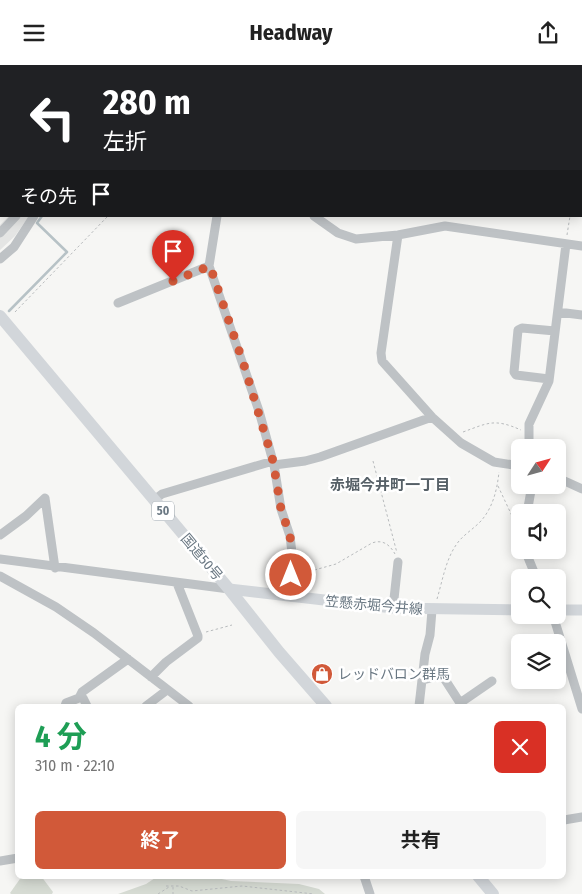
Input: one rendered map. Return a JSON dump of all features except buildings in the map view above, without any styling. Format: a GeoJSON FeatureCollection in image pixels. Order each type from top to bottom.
{"type":"FeatureCollection","features":[{"type":"Feature","properties":{"kind":"highway","name":"国道50号"},"geometry":{"type":"LineString","coordinates":[[0,316],[324,704]]}},
{"type":"Feature","properties":{"kind":"highway"},"geometry":{"type":"LineString","coordinates":[[480,879],[493,894]]}},
{"type":"Feature","properties":{"kind":"main road","name":"笠懸赤堀今井線"},"geometry":{"type":"LineString","coordinates":[[229,589],[394,608],[511,610]]}},
{"type":"Feature","properties":{"kind":"main road"},"geometry":{"type":"LineString","coordinates":[[566,610],[582,610]]}},
{"type":"Feature","properties":{"kind":"street"},"geometry":{"type":"LineString","coordinates":[[0,233],[15,217]]}},
{"type":"Feature","properties":{"kind":"street"},"geometry":{"type":"LineString","coordinates":[[1,255],[14,247],[33,217]]}},
{"type":"Feature","properties":{"kind":"street"},"geometry":{"type":"LineString","coordinates":[[217,217],[210,266],[244,365],[274,463],[281,509],[290,536],[292,553],[291,597]]}},
{"type":"Feature","properties":{"kind":"street"},"geometry":{"type":"LineString","coordinates":[[315,217],[328,227],[348,237],[365,239],[445,226],[582,246]]}},
{"type":"Feature","properties":{"kind":"street"},"geometry":{"type":"LineString","coordinates":[[398,235],[381,353],[382,361],[432,417],[453,436],[486,458],[511,465]]}},
{"type":"Feature","properties":{"kind":"street"},"geometry":{"type":"LineString","coordinates":[[528,439],[529,424],[549,380],[566,244]]}},
{"type":"Feature","properties":{"kind":"street"},"geometry":{"type":"LineString","coordinates":[[118,303],[210,266]]}},
{"type":"Feature","properties":{"kind":"street"},"geometry":{"type":"LineString","coordinates":[[558,311],[582,315]]}},
{"type":"Feature","properties":{"kind":"street"},"geometry":{"type":"LineString","coordinates":[[549,380],[516,375],[514,372],[518,330],[522,328],[555,331]]}},
{"type":"Feature","properties":{"kind":"street"},"geometry":{"type":"LineString","coordinates":[[154,500],[162,494],[274,463],[312,459],[432,417]]}},
{"type":"Feature","properties":{"kind":"street"},"geometry":{"type":"LineString","coordinates":[[566,482],[582,489]]}},
{"type":"Feature","properties":{"kind":"street"},"geometry":{"type":"LineString","coordinates":[[0,535],[26,516],[45,498],[55,568]]}},
{"type":"Feature","properties":{"kind":"street"},"geometry":{"type":"LineString","coordinates":[[0,559],[55,568],[229,589]]}},
{"type":"Feature","properties":{"kind":"street"},"geometry":{"type":"LineString","coordinates":[[394,608],[398,562]]}},
{"type":"Feature","properties":{"kind":"street"},"geometry":{"type":"LineString","coordinates":[[0,576],[56,607],[94,633],[186,704]]}},
{"type":"Feature","properties":{"kind":"street"},"geometry":{"type":"LineString","coordinates":[[151,677],[166,662],[198,639],[177,583]]}},
{"type":"Feature","properties":{"kind":"street"},"geometry":{"type":"LineString","coordinates":[[419,704],[424,654],[430,635],[434,610]]}},
{"type":"Feature","properties":{"kind":"street"},"geometry":{"type":"LineString","coordinates":[[556,624],[582,709]]}},
{"type":"Feature","properties":{"kind":"street"},"geometry":{"type":"LineString","coordinates":[[80,698],[82,692],[128,659]]}},
{"type":"Feature","properties":{"kind":"street"},"geometry":{"type":"LineString","coordinates":[[423,679],[442,675],[460,704]]}},
{"type":"Feature","properties":{"kind":"street"},"geometry":{"type":"LineString","coordinates":[[462,704],[492,681]]}},
{"type":"Feature","properties":{"kind":"street"},"geometry":{"type":"LineString","coordinates":[[149,704],[167,690]]}},
{"type":"Feature","properties":{"kind":"street"},"geometry":{"type":"LineString","coordinates":[[65,704],[80,698]]}},
{"type":"Feature","properties":{"kind":"street"},"geometry":{"type":"LineString","coordinates":[[80,698],[83,698],[86,704]]}},
{"type":"Feature","properties":{"kind":"street"},"geometry":{"type":"LineString","coordinates":[[566,820],[582,817]]}},
{"type":"Feature","properties":{"kind":"street"},"geometry":{"type":"LineString","coordinates":[[0,861],[15,858]]}},
{"type":"Feature","properties":{"kind":"street"},"geometry":{"type":"LineString","coordinates":[[365,879],[370,894]]}},
{"type":"Feature","properties":{"kind":"path"},"geometry":{"type":"LineString","coordinates":[[15,312],[107,217]]}},
{"type":"Feature","properties":{"kind":"path"},"geometry":{"type":"LineString","coordinates":[[566,244],[570,217]]}},
{"type":"Feature","properties":{"kind":"path"},"geometry":{"type":"LineString","coordinates":[[453,436],[492,422],[501,422],[528,433]]}},
{"type":"Feature","properties":{"kind":"path"},"geometry":{"type":"LineString","coordinates":[[373,461],[398,562]]}},
{"type":"Feature","properties":{"kind":"path"},"geometry":{"type":"LineString","coordinates":[[434,610],[450,557],[459,541],[486,514],[491,505],[497,485],[499,463]]}},
{"type":"Feature","properties":{"kind":"path"},"geometry":{"type":"LineString","coordinates":[[497,485],[511,514]]}},
{"type":"Feature","properties":{"kind":"path"},"geometry":{"type":"LineString","coordinates":[[291,575],[336,564],[378,541],[388,545],[395,553],[398,562]]}},
{"type":"Feature","properties":{"kind":"path"},"geometry":{"type":"LineString","coordinates":[[198,636],[232,625]]}},
{"type":"Feature","properties":{"kind":"path"},"geometry":{"type":"LineString","coordinates":[[166,886],[179,886],[192,891],[242,886],[261,890],[314,894]]}},
{"type":"Feature","properties":{"kind":"path"},"geometry":{"type":"LineString","coordinates":[[158,894],[169,887]]}},
{"type":"Feature","properties":{"kind":"path"},"geometry":{"type":"LineString","coordinates":[[173,887],[173,894]]}},
{"type":"Feature","properties":{"kind":"shaded area"},"geometry":{"type":"Polygon","coordinates":[[[8,217],[28,217],[15,236],[0,250],[0,225],[8,217]]]}},
{"type":"Feature","properties":{"kind":"shaded area"},"geometry":{"type":"Polygon","coordinates":[[[20,879],[43,879],[53,892],[52,894],[10,893],[20,879]]]}},
{"type":"Feature","properties":{"kind":"shaded area"},"geometry":{"type":"Polygon","coordinates":[[[154,879],[222,879],[299,884],[319,889],[325,894],[118,894],[146,884],[154,879]]]}},
{"type":"Feature","properties":{"kind":"waterway"},"geometry":{"type":"LineString","coordinates":[[9,311],[67,252],[37,223],[41,217]]}},
{"type":"Feature","properties":{"kind":"place","name":"レッドバロン群馬"},"geometry":{"type":"Point","coordinates":[322,674]}},
{"type":"Feature","properties":{"kind":"district","name":"赤堀今井町一丁目"},"geometry":{"type":"Point","coordinates":[390,485]}},
{"type":"Feature","properties":{"kind":"route"},"geometry":{"type":"LineString","coordinates":[[173,281],[210,266],[210,271],[259,411],[273,461],[281,509],[290,536],[292,553],[291,575]]}}]}
